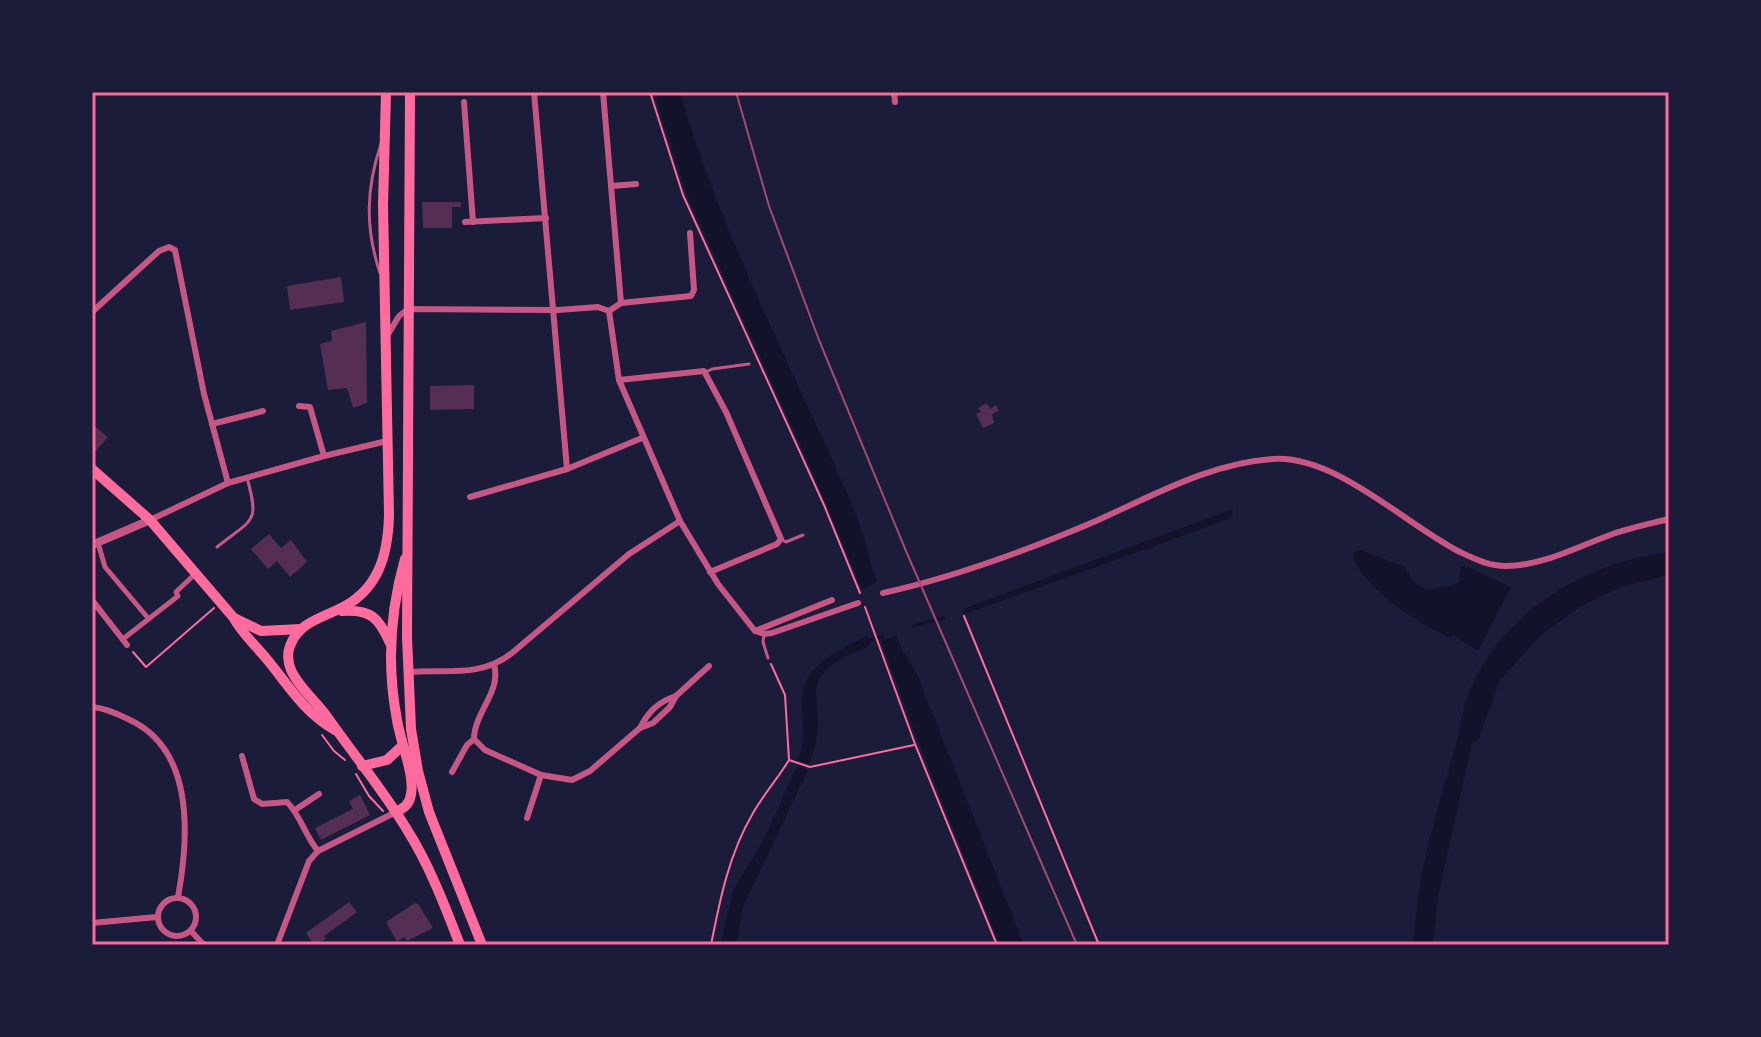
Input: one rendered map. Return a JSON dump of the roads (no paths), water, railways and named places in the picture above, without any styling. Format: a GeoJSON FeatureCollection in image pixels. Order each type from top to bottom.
{"type":"FeatureCollection","features":[{"type":"Feature","properties":{"kind":"main road"},"geometry":{"type":"LineString","coordinates":[[386,92],[389,515],[385,556],[377,576],[366,591],[352,603],[301,629],[290,646],[289,666],[335,730],[357,767],[396,812],[418,847],[460,945]]}},
{"type":"Feature","properties":{"kind":"main road"},"geometry":{"type":"LineString","coordinates":[[410,92],[411,729],[429,812],[482,945]]}},
{"type":"Feature","properties":{"kind":"main road"},"geometry":{"type":"LineString","coordinates":[[92,469],[150,520],[233,617],[287,687],[320,722],[335,730]]}},
{"type":"Feature","properties":{"kind":"main road"},"geometry":{"type":"LineString","coordinates":[[396,812],[407,804],[411,795],[395,707],[391,645],[397,586],[409,546]]}},
{"type":"Feature","properties":{"kind":"main road"},"geometry":{"type":"LineString","coordinates":[[335,611],[355,610],[371,615],[381,623],[391,645]]}},
{"type":"Feature","properties":{"kind":"main road"},"geometry":{"type":"LineString","coordinates":[[233,617],[261,631],[301,629]]}},
{"type":"Feature","properties":{"kind":"main road"},"geometry":{"type":"LineString","coordinates":[[357,767],[387,760],[402,746]]}},
{"type":"Feature","properties":{"kind":"main road"},"geometry":{"type":"LineString","coordinates":[[411,783],[429,812]]}},
{"type":"Feature","properties":{"kind":"street"},"geometry":{"type":"LineString","coordinates":[[534,92],[567,469]]}},
{"type":"Feature","properties":{"kind":"street"},"geometry":{"type":"LineString","coordinates":[[603,92],[621,303]]}},
{"type":"Feature","properties":{"kind":"street"},"geometry":{"type":"LineString","coordinates":[[894,92],[895,102]]}},
{"type":"Feature","properties":{"kind":"street"},"geometry":{"type":"LineString","coordinates":[[464,102],[473,222]]}},
{"type":"Feature","properties":{"kind":"street"},"geometry":{"type":"LineString","coordinates":[[612,186],[636,184]]}},
{"type":"Feature","properties":{"kind":"street"},"geometry":{"type":"LineString","coordinates":[[465,222],[546,218]]}},
{"type":"Feature","properties":{"kind":"street"},"geometry":{"type":"LineString","coordinates":[[609,311],[621,303],[691,296],[694,290],[690,233]]}},
{"type":"Feature","properties":{"kind":"street"},"geometry":{"type":"LineString","coordinates":[[92,312],[159,251],[169,247],[177,254],[212,424],[228,483]]}},
{"type":"Feature","properties":{"kind":"street"},"geometry":{"type":"LineString","coordinates":[[386,336],[399,316],[408,309],[553,310],[598,307],[609,311]]}},
{"type":"Feature","properties":{"kind":"street"},"geometry":{"type":"LineString","coordinates":[[609,311],[619,380],[642,438],[680,521],[710,572],[755,631],[764,634],[858,603]]}},
{"type":"Feature","properties":{"kind":"street"},"geometry":{"type":"LineString","coordinates":[[619,380],[706,372],[781,539],[773,546],[710,572]]}},
{"type":"Feature","properties":{"kind":"street"},"geometry":{"type":"LineString","coordinates":[[299,406],[310,407],[324,456]]}},
{"type":"Feature","properties":{"kind":"street"},"geometry":{"type":"LineString","coordinates":[[212,424],[263,411]]}},
{"type":"Feature","properties":{"kind":"street"},"geometry":{"type":"LineString","coordinates":[[470,497],[567,469],[642,438]]}},
{"type":"Feature","properties":{"kind":"street"},"geometry":{"type":"LineString","coordinates":[[148,618],[105,567],[95,544],[228,483],[387,441]]}},
{"type":"Feature","properties":{"kind":"street"},"geometry":{"type":"LineString","coordinates":[[883,593],[1051,540],[1206,474],[1273,459],[1324,467],[1448,545],[1482,562],[1505,566],[1540,561],[1615,533],[1669,519]]}},
{"type":"Feature","properties":{"kind":"street"},"geometry":{"type":"LineString","coordinates":[[409,672],[474,671],[494,665],[629,554],[680,521]]}},
{"type":"Feature","properties":{"kind":"street"},"geometry":{"type":"LineString","coordinates":[[92,600],[125,642],[148,618],[178,596],[176,592],[196,574]]}},
{"type":"Feature","properties":{"kind":"street"},"geometry":{"type":"LineString","coordinates":[[755,631],[832,600]]}},
{"type":"Feature","properties":{"kind":"street"},"geometry":{"type":"LineString","coordinates":[[494,665],[496,682],[474,730],[474,739],[485,750],[541,775],[563,781],[582,777],[640,728],[653,723],[670,707],[676,696],[709,666]]}},
{"type":"Feature","properties":{"kind":"street"},"geometry":{"type":"LineString","coordinates":[[92,707],[136,722],[156,739],[168,755],[184,796],[178,897]]}},
{"type":"Feature","properties":{"kind":"street"},"geometry":{"type":"LineString","coordinates":[[452,772],[465,748],[474,739]]}},
{"type":"Feature","properties":{"kind":"street"},"geometry":{"type":"LineString","coordinates":[[242,756],[257,802],[287,802],[295,810],[308,839],[318,851]]}},
{"type":"Feature","properties":{"kind":"street"},"geometry":{"type":"LineString","coordinates":[[527,818],[541,775]]}},
{"type":"Feature","properties":{"kind":"street"},"geometry":{"type":"LineString","coordinates":[[295,810],[319,794]]}},
{"type":"Feature","properties":{"kind":"street"},"geometry":{"type":"LineString","coordinates":[[277,945],[304,870],[318,851],[396,812]]}},
{"type":"Feature","properties":{"kind":"street"},"geometry":{"type":"LineString","coordinates":[[178,897],[192,904],[196,911],[195,924],[191,931],[182,936],[166,934],[159,926],[157,917],[164,902],[178,897]]}},
{"type":"Feature","properties":{"kind":"street"},"geometry":{"type":"LineString","coordinates":[[92,923],[157,917]]}},
{"type":"Feature","properties":{"kind":"street"},"geometry":{"type":"LineString","coordinates":[[191,931],[204,945]]}},
{"type":"Feature","properties":{"kind":"lane"},"geometry":{"type":"LineString","coordinates":[[706,372],[749,364]]}},
{"type":"Feature","properties":{"kind":"lane"},"geometry":{"type":"LineString","coordinates":[[217,547],[253,516],[255,507],[247,478]]}},
{"type":"Feature","properties":{"kind":"lane"},"geometry":{"type":"LineString","coordinates":[[781,539],[786,542],[803,535]]}},
{"type":"Feature","properties":{"kind":"lane"},"geometry":{"type":"LineString","coordinates":[[764,634],[768,658]]}},
{"type":"Feature","properties":{"kind":"waterway"},"geometry":{"type":"LineString","coordinates":[[913,626],[944,618]]}},
{"type":"Feature","properties":{"kind":"waterway"},"geometry":{"type":"LineString","coordinates":[[867,641],[883,636]]}},
{"type":"Feature","properties":{"kind":"tram line"},"geometry":{"type":"LineString","coordinates":[[736,92],[769,206],[819,340],[906,551],[1077,945]]}}]}
